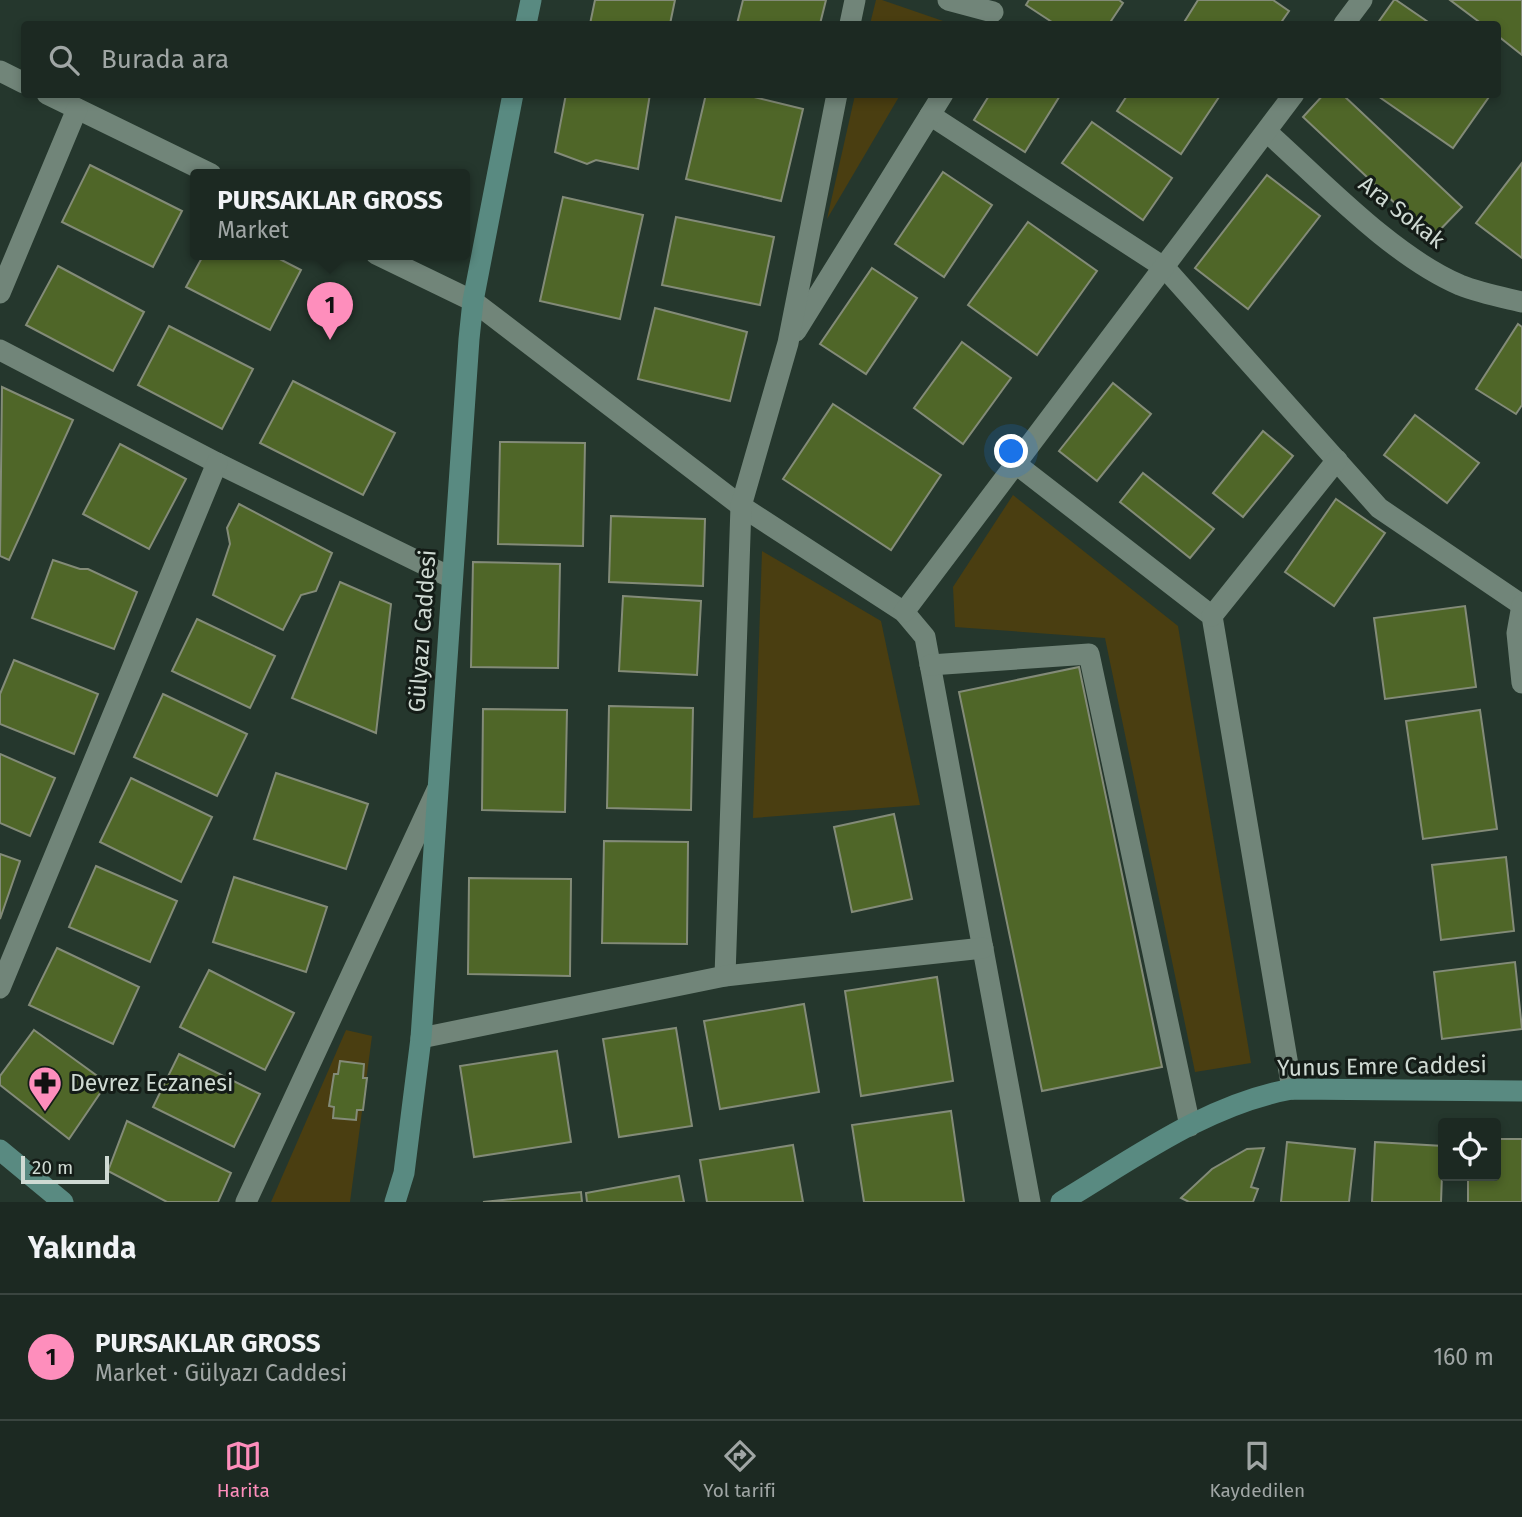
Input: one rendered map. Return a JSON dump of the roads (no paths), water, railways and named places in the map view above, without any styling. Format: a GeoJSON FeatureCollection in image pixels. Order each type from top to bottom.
{"type":"FeatureCollection","features":[{"type":"Feature","properties":{"kind":"street"},"geometry":{"type":"LineString","coordinates":[[527,21],[531,0]]}},
{"type":"Feature","properties":{"kind":"street"},"geometry":{"type":"LineString","coordinates":[[851,21],[855,0]]}},
{"type":"Feature","properties":{"kind":"street"},"geometry":{"type":"LineString","coordinates":[[948,0],[993,12]]}},
{"type":"Feature","properties":{"kind":"street"},"geometry":{"type":"LineString","coordinates":[[1346,21],[1362,0]]}},
{"type":"Feature","properties":{"kind":"street"},"geometry":{"type":"LineString","coordinates":[[0,71],[21,82]]}},
{"type":"Feature","properties":{"kind":"street"},"geometry":{"type":"LineString","coordinates":[[55,98],[201,169]]}},
{"type":"Feature","properties":{"kind":"street","name":"Gülyazı Caddesi"},"geometry":{"type":"LineString","coordinates":[[404,1173],[421,1038],[473,301],[512,98]]}},
{"type":"Feature","properties":{"kind":"street"},"geometry":{"type":"LineString","coordinates":[[725,976],[741,506],[788,344],[836,98]]}},
{"type":"Feature","properties":{"kind":"street"},"geometry":{"type":"LineString","coordinates":[[788,344],[941,98]]}},
{"type":"Feature","properties":{"kind":"street"},"geometry":{"type":"LineString","coordinates":[[904,612],[1291,98]]}},
{"type":"Feature","properties":{"kind":"street"},"geometry":{"type":"LineString","coordinates":[[0,293],[77,109]]}},
{"type":"Feature","properties":{"kind":"street"},"geometry":{"type":"LineString","coordinates":[[930,115],[1165,268],[1379,508],[1522,605],[1517,633],[1522,683]]}},
{"type":"Feature","properties":{"kind":"street","name":"Ara Sokak"},"geometry":{"type":"LineString","coordinates":[[1267,132],[1354,209],[1433,271],[1460,285],[1522,302]]}},
{"type":"Feature","properties":{"kind":"street"},"geometry":{"type":"LineString","coordinates":[[388,260],[473,301],[741,506],[904,612],[925,637],[1030,1202]]}},
{"type":"Feature","properties":{"kind":"street"},"geometry":{"type":"LineString","coordinates":[[0,350],[217,463],[452,578]]}},
{"type":"Feature","properties":{"kind":"street"},"geometry":{"type":"LineString","coordinates":[[1212,616],[1337,460]]}},
{"type":"Feature","properties":{"kind":"street"},"geometry":{"type":"LineString","coordinates":[[0,988],[217,463]]}},
{"type":"Feature","properties":{"kind":"street"},"geometry":{"type":"LineString","coordinates":[[1016,464],[1212,616],[1292,1089]]}},
{"type":"Feature","properties":{"kind":"street"},"geometry":{"type":"LineString","coordinates":[[930,665],[1089,654],[1190,1126]]}},
{"type":"Feature","properties":{"kind":"street"},"geometry":{"type":"LineString","coordinates":[[246,1202],[437,790]]}},
{"type":"Feature","properties":{"kind":"street"},"geometry":{"type":"LineString","coordinates":[[421,1038],[725,976],[983,948]]}},
{"type":"Feature","properties":{"kind":"street","name":"Yunus Emre Caddesi"},"geometry":{"type":"LineString","coordinates":[[1060,1202],[1190,1126],[1244,1100],[1292,1089],[1522,1091]]}},
{"type":"Feature","properties":{"kind":"street"},"geometry":{"type":"LineString","coordinates":[[0,1150],[63,1202]]}},
{"type":"Feature","properties":{"kind":"street"},"geometry":{"type":"LineString","coordinates":[[395,1202],[404,1173]]}},
{"type":"Feature","properties":{"kind":"street"},"geometry":{"type":"LineString","coordinates":[[404,1173],[412,1202]]}},
{"type":"Feature","properties":{"kind":"place","name":"PURSAKLAR GROSS"},"geometry":{"type":"Point","coordinates":[330,340]}},
{"type":"Feature","properties":{"kind":"place","name":"Devrez Eczanesi"},"geometry":{"type":"Point","coordinates":[45,1113]}}]}
